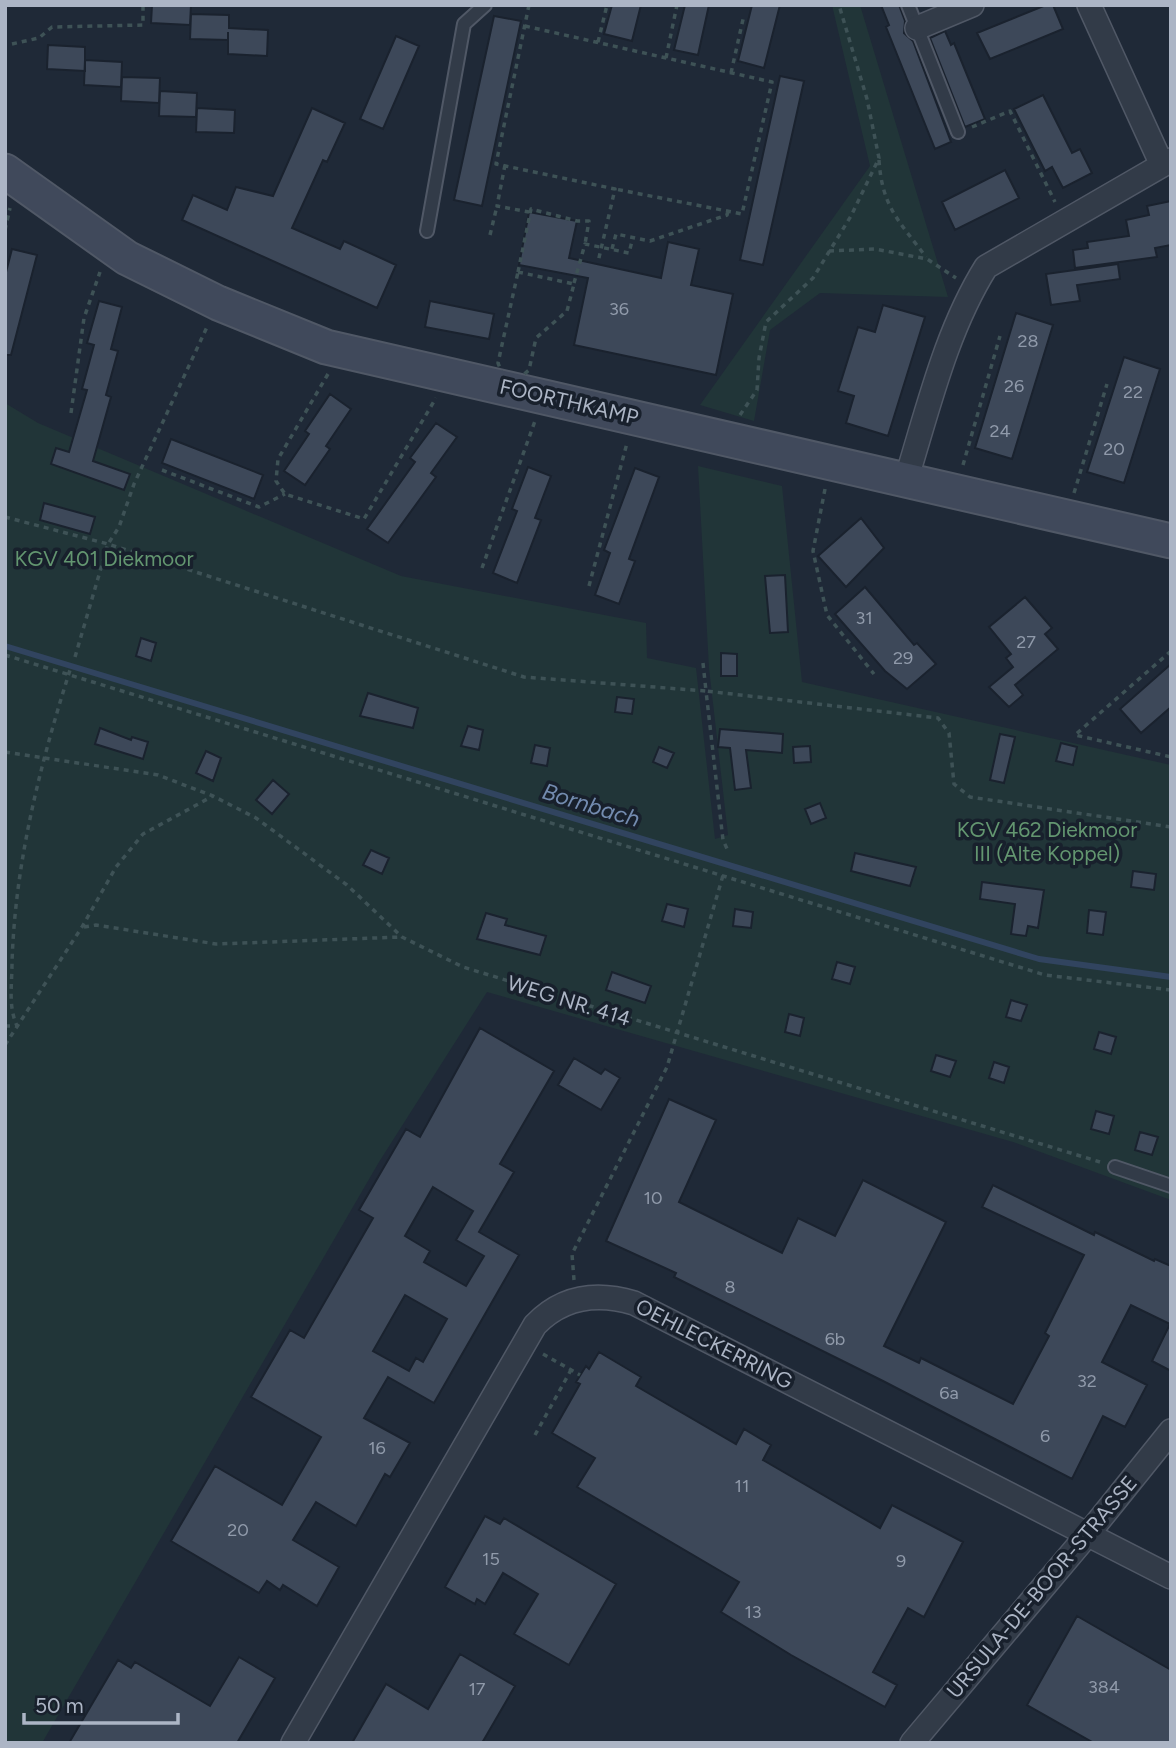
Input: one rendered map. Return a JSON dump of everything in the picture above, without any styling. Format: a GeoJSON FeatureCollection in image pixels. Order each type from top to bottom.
{"type":"FeatureCollection","features":[{"type":"Feature","properties":{"kind":"street"},"geometry":{"type":"LineString","coordinates":[[917,28],[972,5]]}},
{"type":"Feature","properties":{"kind":"street"},"geometry":{"type":"LineString","coordinates":[[906,480],[940,371],[972,289],[986,267],[1066,223],[1166,162],[1143,124],[1089,5]]}},
{"type":"Feature","properties":{"kind":"street","name":"FOORTHKAMP"},"geometry":{"type":"LineString","coordinates":[[5,171],[127,258],[218,303],[341,351],[1171,541]]}},
{"type":"Feature","properties":{"kind":"street","name":"OEHLECKERRING"},"geometry":{"type":"LineString","coordinates":[[293,1743],[524,1343],[546,1314],[575,1299],[601,1296],[634,1303],[1171,1577]]}},
{"type":"Feature","properties":{"kind":"street","name":"URSULA-DE-BOOR-STRASSE"},"geometry":{"type":"LineString","coordinates":[[912,1743],[1171,1431]]}},
{"type":"Feature","properties":{"kind":"lane"},"geometry":{"type":"LineString","coordinates":[[427,231],[464,24],[485,5]]}},
{"type":"Feature","properties":{"kind":"lane"},"geometry":{"type":"LineString","coordinates":[[908,5],[958,132]]}},
{"type":"Feature","properties":{"kind":"lane"},"geometry":{"type":"LineString","coordinates":[[1115,1167],[1171,1186]]}},
{"type":"Feature","properties":{"kind":"path"},"geometry":{"type":"LineString","coordinates":[[12,44],[39,38],[52,27],[143,25],[144,5]]}},
{"type":"Feature","properties":{"kind":"path"},"geometry":{"type":"LineString","coordinates":[[525,26],[772,82],[742,214],[496,164],[529,5]]}},
{"type":"Feature","properties":{"kind":"path"},"geometry":{"type":"LineString","coordinates":[[598,42],[607,5]]}},
{"type":"Feature","properties":{"kind":"path"},"geometry":{"type":"LineString","coordinates":[[666,58],[677,5]]}},
{"type":"Feature","properties":{"kind":"path"},"geometry":{"type":"LineString","coordinates":[[839,5],[867,99],[879,158],[881,188],[894,216],[928,259],[972,289]]}},
{"type":"Feature","properties":{"kind":"path"},"geometry":{"type":"LineString","coordinates":[[732,73],[744,15]]}},
{"type":"Feature","properties":{"kind":"path"},"geometry":{"type":"LineString","coordinates":[[958,132],[1010,111],[1066,223]]}},
{"type":"Feature","properties":{"kind":"path"},"geometry":{"type":"LineString","coordinates":[[727,438],[757,390],[759,358],[766,322],[813,278],[851,216],[879,158]]}},
{"type":"Feature","properties":{"kind":"path"},"geometry":{"type":"LineString","coordinates":[[490,234],[505,165]]}},
{"type":"Feature","properties":{"kind":"path"},"geometry":{"type":"LineString","coordinates":[[598,262],[615,189]]}},
{"type":"Feature","properties":{"kind":"path"},"geometry":{"type":"LineString","coordinates":[[497,206],[529,212],[531,209],[577,221],[589,221],[567,311],[536,338],[532,359]]}},
{"type":"Feature","properties":{"kind":"path"},"geometry":{"type":"LineString","coordinates":[[612,249],[615,234],[650,241],[727,215],[728,211]]}},
{"type":"Feature","properties":{"kind":"path"},"geometry":{"type":"LineString","coordinates":[[508,388],[498,363],[529,212]]}},
{"type":"Feature","properties":{"kind":"path"},"geometry":{"type":"LineString","coordinates":[[585,244],[629,253],[633,237]]}},
{"type":"Feature","properties":{"kind":"path"},"geometry":{"type":"LineString","coordinates":[[71,413],[85,318],[109,246]]}},
{"type":"Feature","properties":{"kind":"path"},"geometry":{"type":"LineString","coordinates":[[829,251],[875,248],[928,259]]}},
{"type":"Feature","properties":{"kind":"path"},"geometry":{"type":"LineString","coordinates":[[518,272],[574,284]]}},
{"type":"Feature","properties":{"kind":"path"},"geometry":{"type":"LineString","coordinates":[[75,657],[108,544],[119,527],[134,484],[218,303]]}},
{"type":"Feature","properties":{"kind":"path"},"geometry":{"type":"LineString","coordinates":[[955,492],[1000,336]]}},
{"type":"Feature","properties":{"kind":"path"},"geometry":{"type":"LineString","coordinates":[[341,351],[278,459],[276,481],[285,494],[364,519],[449,375]]}},
{"type":"Feature","properties":{"kind":"path"},"geometry":{"type":"LineString","coordinates":[[1068,516],[1107,384]]}},
{"type":"Feature","properties":{"kind":"path"},"geometry":{"type":"LineString","coordinates":[[482,568],[544,396]]}},
{"type":"Feature","properties":{"kind":"path"},"geometry":{"type":"LineString","coordinates":[[589,586],[634,416]]}},
{"type":"Feature","properties":{"kind":"path"},"geometry":{"type":"LineString","coordinates":[[830,464],[813,551],[827,615],[874,674]]}},
{"type":"Feature","properties":{"kind":"path"},"geometry":{"type":"LineString","coordinates":[[162,470],[259,507],[285,494]]}},
{"type":"Feature","properties":{"kind":"path"},"geometry":{"type":"LineString","coordinates":[[5,517],[108,544],[524,677],[706,691],[938,718],[949,733],[954,785],[970,797],[1171,827]]}},
{"type":"Feature","properties":{"kind":"path"},"geometry":{"type":"LineString","coordinates":[[1171,651],[1075,735],[1171,757]]}},
{"type":"Feature","properties":{"kind":"path"},"geometry":{"type":"LineString","coordinates":[[5,656],[70,672],[210,721],[724,874],[1045,975],[1171,990]]}},
{"type":"Feature","properties":{"kind":"path"},"geometry":{"type":"LineString","coordinates":[[703,663],[723,840],[729,853]]}},
{"type":"Feature","properties":{"kind":"path"},"geometry":{"type":"LineString","coordinates":[[17,1026],[11,1012],[13,932],[24,844],[44,758],[70,672]]}},
{"type":"Feature","properties":{"kind":"path","name":"WEG NR. 414"},"geometry":{"type":"LineString","coordinates":[[5,752],[158,775],[213,796],[256,818],[347,885],[402,937],[463,967],[844,1086],[1041,1142],[1115,1167]]}},
{"type":"Feature","properties":{"kind":"path"},"geometry":{"type":"LineString","coordinates":[[5,1045],[82,927],[116,867],[143,834],[213,796]]}},
{"type":"Feature","properties":{"kind":"path"},"geometry":{"type":"LineString","coordinates":[[575,1299],[572,1254],[667,1066],[724,874]]}},
{"type":"Feature","properties":{"kind":"path"},"geometry":{"type":"LineString","coordinates":[[82,927],[96,925],[216,944],[402,937]]}},
{"type":"Feature","properties":{"kind":"path"},"geometry":{"type":"LineString","coordinates":[[5,1026],[17,1026]]}},
{"type":"Feature","properties":{"kind":"path"},"geometry":{"type":"LineString","coordinates":[[524,1343],[580,1375]]}},
{"type":"Feature","properties":{"kind":"path"},"geometry":{"type":"LineString","coordinates":[[534,1435],[571,1370]]}},
{"type":"Feature","properties":{"kind":"green space"},"geometry":{"type":"Polygon","coordinates":[[[832,5],[860,5],[948,297],[820,293],[770,330],[754,421],[700,405],[870,166],[832,5]]]}},
{"type":"Feature","properties":{"kind":"green space"},"geometry":{"type":"Polygon","coordinates":[[[5,403],[38,423],[401,576],[646,623],[647,658],[696,668],[715,839],[728,835],[709,668],[698,466],[782,486],[802,682],[1171,765],[1171,1200],[1013,1142],[487,992],[379,1162],[42,1743],[5,1743],[5,403]]]}},
{"type":"Feature","properties":{"kind":"building"},"geometry":{"type":"Polygon","coordinates":[[[152,5],[191,5],[190,25],[151,23],[152,5]]]}},
{"type":"Feature","properties":{"kind":"building"},"geometry":{"type":"Polygon","coordinates":[[[612,5],[641,5],[632,41],[604,34],[612,5]]]}},
{"type":"Feature","properties":{"kind":"building"},"geometry":{"type":"Polygon","coordinates":[[[685,5],[709,5],[698,55],[674,50],[685,5]]]}},
{"type":"Feature","properties":{"kind":"building"},"geometry":{"type":"Polygon","coordinates":[[[752,5],[780,5],[764,68],[738,61],[752,5]]]}},
{"type":"Feature","properties":{"kind":"building"},"geometry":{"type":"Polygon","coordinates":[[[881,5],[899,5],[905,21],[904,33],[913,41],[951,142],[935,149],[886,27],[889,25],[881,5]]]}},
{"type":"Feature","properties":{"kind":"building"},"geometry":{"type":"Polygon","coordinates":[[[1046,5],[1053,5],[1063,29],[990,59],[977,33],[1046,5]]]}},
{"type":"Feature","properties":{"kind":"building"},"geometry":{"type":"Polygon","coordinates":[[[191,14],[229,15],[229,28],[268,30],[267,56],[228,54],[228,40],[190,39],[191,14]]]}},
{"type":"Feature","properties":{"kind":"building"},"geometry":{"type":"Polygon","coordinates":[[[494,16],[521,21],[482,206],[454,200],[494,16]]]}},
{"type":"Feature","properties":{"kind":"building"},"geometry":{"type":"Polygon","coordinates":[[[945,31],[951,45],[954,43],[985,119],[965,127],[930,38],[945,31]]]}},
{"type":"Feature","properties":{"kind":"building"},"geometry":{"type":"Polygon","coordinates":[[[396,36],[419,46],[383,129],[360,119],[396,36]]]}},
{"type":"Feature","properties":{"kind":"building"},"geometry":{"type":"Polygon","coordinates":[[[48,45],[85,47],[85,71],[47,69],[48,45]]]}},
{"type":"Feature","properties":{"kind":"building"},"geometry":{"type":"Polygon","coordinates":[[[85,60],[122,62],[121,87],[84,85],[85,60]]]}},
{"type":"Feature","properties":{"kind":"building"},"geometry":{"type":"Polygon","coordinates":[[[780,76],[804,81],[763,265],[740,260],[780,76]]]}},
{"type":"Feature","properties":{"kind":"building"},"geometry":{"type":"Polygon","coordinates":[[[122,77],[160,78],[159,103],[121,101],[122,77]]]}},
{"type":"Feature","properties":{"kind":"building"},"geometry":{"type":"Polygon","coordinates":[[[160,91],[197,93],[196,117],[159,116],[160,91]]]}},
{"type":"Feature","properties":{"kind":"building"},"geometry":{"type":"Polygon","coordinates":[[[1043,95],[1072,153],[1080,149],[1092,173],[1063,188],[1052,167],[1045,171],[1014,109],[1043,95]]]}},
{"type":"Feature","properties":{"kind":"building"},"geometry":{"type":"Polygon","coordinates":[[[197,108],[235,110],[234,133],[196,132],[197,108]]]}},
{"type":"Feature","properties":{"kind":"building"},"geometry":{"type":"Polygon","coordinates":[[[312,108],[345,123],[327,162],[323,160],[292,228],[340,249],[344,241],[396,265],[377,308],[182,220],[193,195],[227,210],[236,187],[273,196],[312,108]]]}},
{"type":"Feature","properties":{"kind":"building"},"geometry":{"type":"Polygon","coordinates":[[[1005,170],[1019,198],[955,230],[942,202],[1005,170]]]}},
{"type":"Feature","properties":{"kind":"building"},"geometry":{"type":"Polygon","coordinates":[[[1171,201],[1171,245],[1155,248],[1157,257],[1075,268],[1073,250],[1088,248],[1087,242],[1129,236],[1126,220],[1149,215],[1147,206],[1171,201]]]}},
{"type":"Feature","properties":{"kind":"building"},"geometry":{"type":"Polygon","coordinates":[[[529,212],[577,221],[569,258],[661,278],[668,242],[699,249],[691,285],[733,294],[716,375],[574,345],[588,278],[519,265],[529,212]]]}},
{"type":"Feature","properties":{"kind":"building"},"geometry":{"type":"Polygon","coordinates":[[[12,249],[37,255],[11,355],[5,355],[5,276],[12,249]]]}},
{"type":"Feature","properties":{"kind":"building"},"geometry":{"type":"Polygon","coordinates":[[[1118,264],[1120,279],[1077,285],[1080,301],[1051,305],[1046,274],[1118,264]]]}},
{"type":"Feature","properties":{"kind":"building"},"geometry":{"type":"Polygon","coordinates":[[[99,301],[122,307],[111,349],[118,351],[106,395],[111,397],[93,461],[130,474],[124,490],[51,464],[56,448],[69,452],[87,390],[82,389],[94,345],[87,343],[99,301]]]}},
{"type":"Feature","properties":{"kind":"building"},"geometry":{"type":"Polygon","coordinates":[[[430,301],[494,314],[489,339],[425,327],[430,301]]]}},
{"type":"Feature","properties":{"kind":"building"},"geometry":{"type":"Polygon","coordinates":[[[883,305],[925,317],[888,436],[846,423],[854,396],[838,391],[858,327],[875,332],[883,305]]]}},
{"type":"Feature","properties":{"kind":"building"},"geometry":{"type":"Polygon","coordinates":[[[1016,313],[1053,325],[1012,459],[975,448],[1016,313]]]}},
{"type":"Feature","properties":{"kind":"building"},"geometry":{"type":"Polygon","coordinates":[[[1124,357],[1160,369],[1124,483],[1087,472],[1124,357]]]}},
{"type":"Feature","properties":{"kind":"building"},"geometry":{"type":"Polygon","coordinates":[[[330,394],[351,409],[326,446],[330,449],[305,485],[284,471],[309,434],[305,431],[330,394]]]}},
{"type":"Feature","properties":{"kind":"building"},"geometry":{"type":"Polygon","coordinates":[[[436,423],[457,437],[431,473],[436,477],[388,543],[367,529],[415,462],[410,458],[436,423]]]}},
{"type":"Feature","properties":{"kind":"building"},"geometry":{"type":"Polygon","coordinates":[[[171,439],[263,475],[254,499],[162,463],[171,439]]]}},
{"type":"Feature","properties":{"kind":"building"},"geometry":{"type":"Polygon","coordinates":[[[528,467],[551,476],[535,518],[541,520],[517,583],[493,573],[517,511],[512,509],[528,467]]]}},
{"type":"Feature","properties":{"kind":"building"},"geometry":{"type":"Polygon","coordinates":[[[635,468],[659,477],[629,559],[635,561],[619,604],[595,595],[610,553],[604,550],[635,468]]]}},
{"type":"Feature","properties":{"kind":"building"},"geometry":{"type":"Polygon","coordinates":[[[44,503],[95,517],[90,534],[40,520],[44,503]]]}},
{"type":"Feature","properties":{"kind":"building"},"geometry":{"type":"Polygon","coordinates":[[[861,518],[884,548],[846,587],[818,556],[861,518]]]}},
{"type":"Feature","properties":{"kind":"building"},"geometry":{"type":"Polygon","coordinates":[[[785,575],[788,632],[770,633],[765,576],[785,575]]]}},
{"type":"Feature","properties":{"kind":"building"},"geometry":{"type":"Polygon","coordinates":[[[865,587],[914,645],[917,643],[936,664],[907,689],[885,671],[835,614],[865,587]]]}},
{"type":"Feature","properties":{"kind":"building"},"geometry":{"type":"Polygon","coordinates":[[[1025,597],[1052,628],[1045,634],[1058,649],[1015,685],[1023,695],[1009,707],[989,687],[1013,667],[1006,658],[1011,654],[989,627],[1025,597]]]}},
{"type":"Feature","properties":{"kind":"building"},"geometry":{"type":"Polygon","coordinates":[[[141,638],[156,643],[151,661],[136,656],[141,638]]]}},
{"type":"Feature","properties":{"kind":"building"},"geometry":{"type":"Polygon","coordinates":[[[721,653],[737,654],[737,676],[721,676],[721,653]]]}},
{"type":"Feature","properties":{"kind":"building"},"geometry":{"type":"Polygon","coordinates":[[[1171,664],[1171,707],[1141,733],[1120,709],[1171,664]]]}},
{"type":"Feature","properties":{"kind":"building"},"geometry":{"type":"Polygon","coordinates":[[[368,693],[418,708],[413,728],[360,716],[368,693]]]}},
{"type":"Feature","properties":{"kind":"building"},"geometry":{"type":"Polygon","coordinates":[[[617,697],[634,699],[632,714],[615,712],[617,697]]]}},
{"type":"Feature","properties":{"kind":"building"},"geometry":{"type":"Polygon","coordinates":[[[468,726],[483,730],[479,750],[461,746],[468,726]]]}},
{"type":"Feature","properties":{"kind":"building"},"geometry":{"type":"Polygon","coordinates":[[[100,728],[131,740],[132,737],[148,742],[143,759],[95,744],[100,728]]]}},
{"type":"Feature","properties":{"kind":"building"},"geometry":{"type":"Polygon","coordinates":[[[720,729],[783,734],[782,753],[746,750],[751,788],[735,790],[730,748],[718,747],[720,729]]]}},
{"type":"Feature","properties":{"kind":"building"},"geometry":{"type":"Polygon","coordinates":[[[1000,734],[1015,737],[1004,783],[990,780],[1000,734]]]}},
{"type":"Feature","properties":{"kind":"building"},"geometry":{"type":"Polygon","coordinates":[[[1061,743],[1077,747],[1073,765],[1056,761],[1061,743]]]}},
{"type":"Feature","properties":{"kind":"building"},"geometry":{"type":"Polygon","coordinates":[[[535,745],[550,748],[547,766],[531,763],[535,745]]]}},
{"type":"Feature","properties":{"kind":"building"},"geometry":{"type":"Polygon","coordinates":[[[810,746],[811,762],[794,763],[793,747],[810,746]]]}},
{"type":"Feature","properties":{"kind":"building"},"geometry":{"type":"Polygon","coordinates":[[[659,747],[674,753],[667,768],[653,762],[659,747]]]}},
{"type":"Feature","properties":{"kind":"building"},"geometry":{"type":"Polygon","coordinates":[[[206,751],[221,758],[213,781],[196,773],[206,751]]]}},
{"type":"Feature","properties":{"kind":"building"},"geometry":{"type":"Polygon","coordinates":[[[273,780],[289,794],[272,814],[256,800],[273,780]]]}},
{"type":"Feature","properties":{"kind":"building"},"geometry":{"type":"Polygon","coordinates":[[[820,803],[826,818],[811,824],[805,809],[820,803]]]}},
{"type":"Feature","properties":{"kind":"building"},"geometry":{"type":"Polygon","coordinates":[[[371,850],[389,858],[382,874],[363,865],[371,850]]]}},
{"type":"Feature","properties":{"kind":"building"},"geometry":{"type":"Polygon","coordinates":[[[855,853],[916,867],[910,886],[851,871],[855,853]]]}},
{"type":"Feature","properties":{"kind":"building"},"geometry":{"type":"Polygon","coordinates":[[[1133,871],[1156,874],[1154,890],[1131,887],[1133,871]]]}},
{"type":"Feature","properties":{"kind":"building"},"geometry":{"type":"Polygon","coordinates":[[[982,882],[1044,890],[1038,928],[1028,926],[1026,936],[1011,934],[1015,904],[980,899],[982,882]]]}},
{"type":"Feature","properties":{"kind":"building"},"geometry":{"type":"Polygon","coordinates":[[[667,904],[688,909],[684,927],[662,921],[667,904]]]}},
{"type":"Feature","properties":{"kind":"building"},"geometry":{"type":"Polygon","coordinates":[[[735,909],[753,912],[751,928],[733,926],[735,909]]]}},
{"type":"Feature","properties":{"kind":"building"},"geometry":{"type":"Polygon","coordinates":[[[1089,910],[1106,912],[1103,935],[1087,933],[1089,910]]]}},
{"type":"Feature","properties":{"kind":"building"},"geometry":{"type":"Polygon","coordinates":[[[486,913],[507,919],[505,925],[546,936],[540,955],[477,939],[486,913]]]}},
{"type":"Feature","properties":{"kind":"building"},"geometry":{"type":"Polygon","coordinates":[[[837,962],[855,967],[850,984],[832,979],[837,962]]]}},
{"type":"Feature","properties":{"kind":"building"},"geometry":{"type":"Polygon","coordinates":[[[612,972],[651,986],[645,1003],[606,990],[612,972]]]}},
{"type":"Feature","properties":{"kind":"building"},"geometry":{"type":"Polygon","coordinates":[[[1011,1000],[1027,1005],[1021,1021],[1006,1017],[1011,1000]]]}},
{"type":"Feature","properties":{"kind":"building"},"geometry":{"type":"Polygon","coordinates":[[[789,1014],[804,1018],[800,1036],[785,1032],[789,1014]]]}},
{"type":"Feature","properties":{"kind":"building"},"geometry":{"type":"Polygon","coordinates":[[[480,1028],[554,1071],[500,1164],[514,1172],[479,1232],[519,1255],[434,1403],[388,1377],[364,1418],[410,1443],[390,1477],[385,1474],[356,1526],[316,1502],[293,1540],[339,1567],[317,1606],[283,1585],[280,1590],[267,1581],[259,1593],[171,1541],[215,1466],[282,1505],[321,1437],[251,1397],[290,1330],[304,1338],[373,1218],[359,1210],[406,1129],[420,1137],[480,1028]],[[433,1187],[405,1236],[430,1251],[424,1262],[466,1286],[484,1256],[456,1240],[473,1211],[433,1187]],[[405,1295],[373,1351],[409,1371],[416,1358],[423,1362],[447,1319],[405,1295]]]}},
{"type":"Feature","properties":{"kind":"building"},"geometry":{"type":"Polygon","coordinates":[[[1099,1032],[1116,1037],[1111,1054],[1094,1049],[1099,1032]]]}},
{"type":"Feature","properties":{"kind":"building"},"geometry":{"type":"Polygon","coordinates":[[[936,1055],[956,1061],[950,1077],[931,1071],[936,1055]]]}},
{"type":"Feature","properties":{"kind":"building"},"geometry":{"type":"Polygon","coordinates":[[[574,1058],[601,1074],[605,1069],[620,1078],[601,1110],[558,1085],[574,1058]]]}},
{"type":"Feature","properties":{"kind":"building"},"geometry":{"type":"Polygon","coordinates":[[[994,1062],[1009,1067],[1004,1083],[989,1078],[994,1062]]]}},
{"type":"Feature","properties":{"kind":"building"},"geometry":{"type":"Polygon","coordinates":[[[669,1099],[716,1120],[679,1202],[782,1253],[798,1218],[835,1236],[863,1180],[946,1222],[884,1346],[919,1363],[921,1358],[1013,1404],[1049,1336],[1045,1333],[1084,1255],[982,1207],[993,1185],[1094,1235],[1095,1232],[1154,1261],[1155,1259],[1171,1266],[1171,1371],[1152,1361],[1170,1324],[1131,1305],[1102,1362],[1147,1385],[1125,1427],[1103,1416],[1072,1479],[674,1277],[676,1273],[606,1241],[669,1099]]]}},
{"type":"Feature","properties":{"kind":"building"},"geometry":{"type":"Polygon","coordinates":[[[1096,1111],[1114,1116],[1109,1134],[1091,1129],[1096,1111]]]}},
{"type":"Feature","properties":{"kind":"building"},"geometry":{"type":"Polygon","coordinates":[[[1140,1132],[1158,1137],[1152,1155],[1135,1150],[1140,1132]]]}},
{"type":"Feature","properties":{"kind":"building"},"geometry":{"type":"Polygon","coordinates":[[[599,1352],[641,1377],[636,1386],[736,1444],[744,1429],[771,1445],[763,1460],[880,1528],[892,1505],[963,1542],[924,1617],[908,1608],[873,1672],[897,1685],[885,1707],[791,1655],[721,1612],[739,1582],[577,1487],[595,1458],[552,1433],[580,1384],[576,1382],[586,1366],[589,1369],[599,1352]]]}},
{"type":"Feature","properties":{"kind":"building"},"geometry":{"type":"Polygon","coordinates":[[[485,1516],[500,1524],[504,1518],[616,1584],[569,1665],[514,1634],[538,1594],[503,1573],[485,1604],[477,1599],[475,1604],[445,1587],[485,1516]]]}},
{"type":"Feature","properties":{"kind":"building"},"geometry":{"type":"Polygon","coordinates":[[[1077,1616],[1171,1670],[1171,1743],[1094,1743],[1027,1705],[1077,1616]]]}},
{"type":"Feature","properties":{"kind":"building"},"geometry":{"type":"Polygon","coordinates":[[[460,1654],[515,1686],[482,1743],[352,1743],[386,1684],[428,1709],[460,1654]]]}},
{"type":"Feature","properties":{"kind":"building"},"geometry":{"type":"Polygon","coordinates":[[[239,1657],[275,1678],[237,1743],[69,1743],[118,1660],[131,1668],[135,1662],[210,1706],[239,1657]]]}},
{"type":"Feature","properties":{"kind":"waterway","name":"Bornbach"},"geometry":{"type":"LineString","coordinates":[[5,646],[1039,959],[1171,977]]}},
{"type":"Feature","properties":{"kind":"park label","name":"KGV 401 Diekmoor"},"geometry":{"type":"Point","coordinates":[104,559]}},
{"type":"Feature","properties":{"kind":"park label","name":"KGV 462 Diekmoor III (Alte Koppel)"},"geometry":{"type":"Point","coordinates":[1047,842]}}]}
